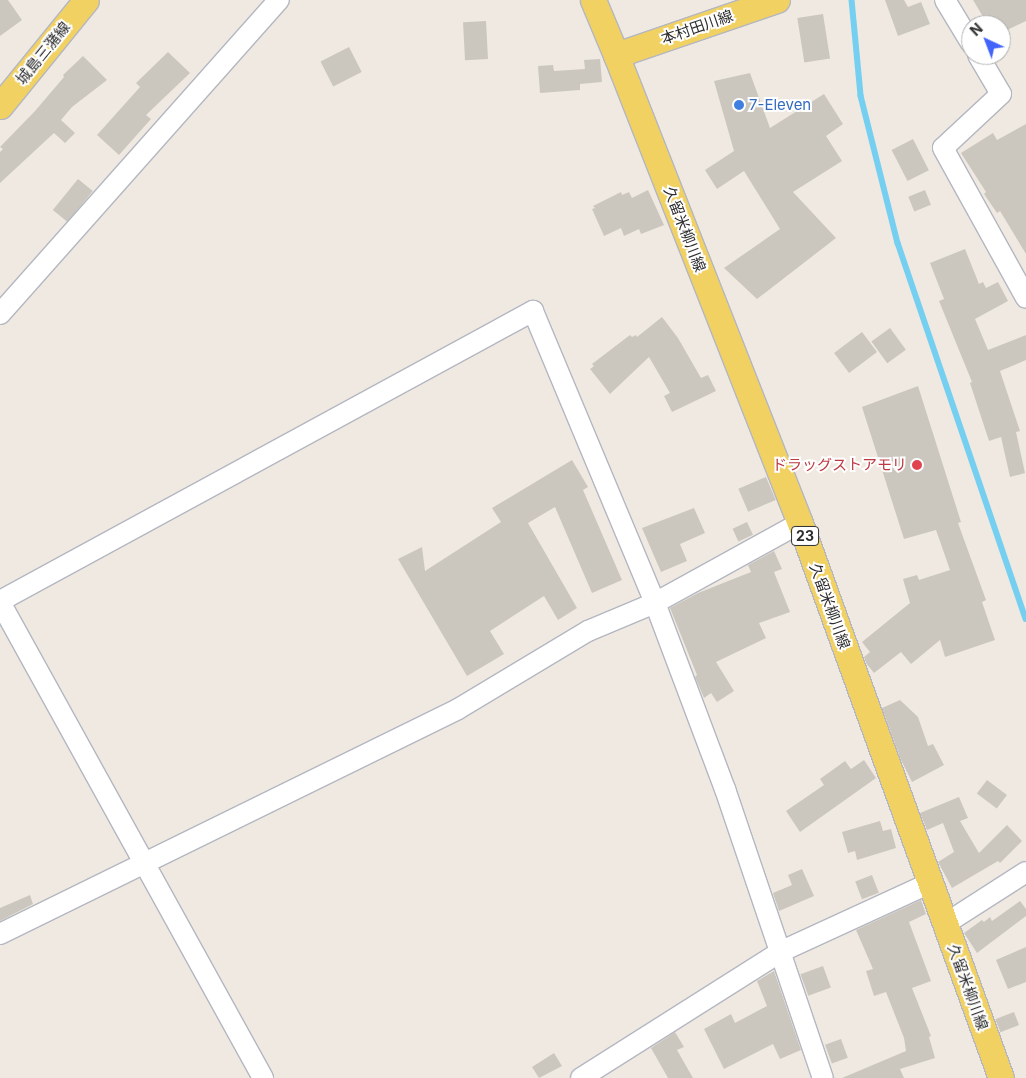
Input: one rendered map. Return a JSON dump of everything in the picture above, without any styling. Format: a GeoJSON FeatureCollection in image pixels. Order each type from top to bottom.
{"type":"FeatureCollection","features":[{"type":"Feature","properties":{"kind":"main road","name":"城島三潴線"},"geometry":{"type":"LineString","coordinates":[[0,106],[86,0]]}},
{"type":"Feature","properties":{"kind":"main road","name":"久留米柳川線"},"geometry":{"type":"LineString","coordinates":[[593,0],[800,523],[1001,1078]]}},
{"type":"Feature","properties":{"kind":"main road","name":"本村田川線"},"geometry":{"type":"LineString","coordinates":[[616,55],[777,0]]}},
{"type":"Feature","properties":{"kind":"street"},"geometry":{"type":"LineString","coordinates":[[0,314],[279,0]]}},
{"type":"Feature","properties":{"kind":"street"},"geometry":{"type":"LineString","coordinates":[[945,0],[961,26]]}},
{"type":"Feature","properties":{"kind":"street"},"geometry":{"type":"LineString","coordinates":[[984,65],[1002,94],[943,148],[1026,298]]}},
{"type":"Feature","properties":{"kind":"street"},"geometry":{"type":"LineString","coordinates":[[263,1078],[0,602],[533,311],[655,603],[725,789],[823,1078]]}},
{"type":"Feature","properties":{"kind":"street"},"geometry":{"type":"LineString","coordinates":[[0,934],[458,709],[588,631],[655,603],[800,523]]}},
{"type":"Feature","properties":{"kind":"street"},"geometry":{"type":"LineString","coordinates":[[945,924],[1026,872]]}},
{"type":"Feature","properties":{"kind":"street"},"geometry":{"type":"LineString","coordinates":[[582,1078],[780,952],[930,883]]}},
{"type":"Feature","properties":{"kind":"building"},"geometry":{"type":"Polygon","coordinates":[[[0,0],[8,0],[22,20],[0,36],[0,0]]]}},
{"type":"Feature","properties":{"kind":"building"},"geometry":{"type":"Polygon","coordinates":[[[885,0],[904,0],[908,7],[921,2],[930,24],[898,36],[885,0]]]}},
{"type":"Feature","properties":{"kind":"building"},"geometry":{"type":"Polygon","coordinates":[[[973,0],[1026,0],[1026,21],[1011,28],[1011,15],[982,15],[973,0]]]}},
{"type":"Feature","properties":{"kind":"building"},"geometry":{"type":"Polygon","coordinates":[[[823,14],[830,58],[804,63],[797,18],[823,14]]]}},
{"type":"Feature","properties":{"kind":"building"},"geometry":{"type":"Polygon","coordinates":[[[486,21],[488,59],[465,60],[463,22],[486,21]]]}},
{"type":"Feature","properties":{"kind":"building"},"geometry":{"type":"Polygon","coordinates":[[[349,47],[362,72],[333,86],[320,62],[349,47]]]}},
{"type":"Feature","properties":{"kind":"building"},"geometry":{"type":"Polygon","coordinates":[[[168,52],[190,73],[146,115],[151,119],[119,155],[97,135],[140,87],[136,83],[168,52]]]}},
{"type":"Feature","properties":{"kind":"building"},"geometry":{"type":"Polygon","coordinates":[[[83,56],[107,80],[72,107],[61,120],[75,133],[65,143],[54,133],[0,183],[0,152],[3,149],[0,147],[35,111],[64,77],[63,75],[83,56]]]}},
{"type":"Feature","properties":{"kind":"building"},"geometry":{"type":"Polygon","coordinates":[[[600,59],[602,82],[580,84],[580,90],[540,93],[538,66],[553,65],[554,71],[585,69],[584,60],[600,59]]]}},
{"type":"Feature","properties":{"kind":"building"},"geometry":{"type":"Polygon","coordinates":[[[750,73],[770,128],[824,94],[843,124],[826,136],[842,161],[793,192],[836,238],[757,299],[724,268],[780,229],[744,171],[717,189],[705,170],[734,151],[714,81],[750,73]]]}},
{"type":"Feature","properties":{"kind":"building"},"geometry":{"type":"Polygon","coordinates":[[[1026,124],[1026,254],[1000,211],[997,213],[984,194],[986,192],[961,153],[993,133],[997,140],[1026,124]]]}},
{"type":"Feature","properties":{"kind":"building"},"geometry":{"type":"Polygon","coordinates":[[[913,139],[929,170],[908,181],[892,150],[913,139]]]}},
{"type":"Feature","properties":{"kind":"building"},"geometry":{"type":"Polygon","coordinates":[[[78,179],[93,191],[68,222],[53,210],[78,179]]]}},
{"type":"Feature","properties":{"kind":"building"},"geometry":{"type":"Polygon","coordinates":[[[648,190],[664,225],[641,234],[639,229],[624,236],[621,228],[604,236],[592,209],[595,208],[593,206],[621,192],[622,195],[629,192],[632,198],[648,190]]]}},
{"type":"Feature","properties":{"kind":"building"},"geometry":{"type":"Polygon","coordinates":[[[925,190],[931,205],[914,212],[908,197],[925,190]]]}},
{"type":"Feature","properties":{"kind":"building"},"geometry":{"type":"Polygon","coordinates":[[[965,249],[979,284],[983,282],[986,288],[998,282],[1008,301],[975,319],[988,350],[1026,335],[1026,360],[1000,371],[1020,431],[1016,432],[1025,473],[1010,477],[1001,437],[989,441],[970,383],[972,382],[939,301],[944,299],[930,263],[965,249]]]}},
{"type":"Feature","properties":{"kind":"building"},"geometry":{"type":"Polygon","coordinates":[[[662,317],[678,338],[701,378],[708,375],[716,391],[672,412],[664,396],[670,393],[649,357],[610,394],[590,369],[594,366],[592,364],[630,335],[632,337],[636,335],[637,337],[662,317]]]}},
{"type":"Feature","properties":{"kind":"building"},"geometry":{"type":"Polygon","coordinates":[[[890,328],[906,350],[887,363],[871,342],[890,328]]]}},
{"type":"Feature","properties":{"kind":"building"},"geometry":{"type":"Polygon","coordinates":[[[862,332],[877,352],[849,373],[834,353],[862,332]]]}},
{"type":"Feature","properties":{"kind":"building"},"geometry":{"type":"Polygon","coordinates":[[[918,386],[961,522],[958,523],[986,600],[982,602],[995,640],[945,657],[940,640],[911,664],[901,652],[874,673],[864,657],[870,652],[862,642],[910,603],[903,579],[917,575],[919,580],[950,570],[936,530],[904,539],[862,407],[918,386]]]}},
{"type":"Feature","properties":{"kind":"building"},"geometry":{"type":"Polygon","coordinates":[[[572,460],[588,487],[583,490],[622,580],[592,593],[555,507],[528,523],[577,608],[558,620],[544,596],[490,631],[504,654],[467,676],[398,559],[422,547],[425,571],[501,522],[492,508],[572,460]]]}},
{"type":"Feature","properties":{"kind":"building"},"geometry":{"type":"Polygon","coordinates":[[[766,477],[776,500],[748,512],[738,489],[766,477]]]}},
{"type":"Feature","properties":{"kind":"building"},"geometry":{"type":"Polygon","coordinates":[[[694,508],[705,533],[680,544],[687,561],[661,572],[642,528],[694,508]]]}},
{"type":"Feature","properties":{"kind":"building"},"geometry":{"type":"Polygon","coordinates":[[[747,522],[753,535],[738,541],[732,529],[747,522]]]}},
{"type":"Feature","properties":{"kind":"building"},"geometry":{"type":"Polygon","coordinates":[[[774,551],[782,569],[774,572],[790,612],[759,623],[766,638],[716,662],[734,691],[717,702],[711,693],[704,698],[695,677],[697,675],[670,608],[698,593],[751,572],[748,565],[774,551]]]}},
{"type":"Feature","properties":{"kind":"building"},"geometry":{"type":"Polygon","coordinates":[[[900,700],[918,717],[928,746],[933,744],[944,765],[912,782],[901,760],[882,708],[900,700]]]}},
{"type":"Feature","properties":{"kind":"building"},"geometry":{"type":"Polygon","coordinates":[[[864,760],[876,778],[800,832],[786,811],[824,785],[820,779],[845,761],[851,769],[864,760]]]}},
{"type":"Feature","properties":{"kind":"building"},"geometry":{"type":"Polygon","coordinates":[[[987,780],[1007,795],[997,809],[977,794],[987,780]]]}},
{"type":"Feature","properties":{"kind":"building"},"geometry":{"type":"Polygon","coordinates":[[[959,797],[968,818],[960,821],[979,853],[1007,825],[1022,841],[1000,863],[998,861],[952,888],[938,862],[954,852],[943,823],[927,830],[920,813],[959,797]]]}},
{"type":"Feature","properties":{"kind":"building"},"geometry":{"type":"Polygon","coordinates":[[[880,821],[883,831],[891,829],[896,848],[857,860],[855,851],[848,853],[842,832],[880,821]]]}},
{"type":"Feature","properties":{"kind":"building"},"geometry":{"type":"Polygon","coordinates":[[[802,869],[814,896],[779,911],[773,893],[792,885],[788,875],[802,869]]]}},
{"type":"Feature","properties":{"kind":"building"},"geometry":{"type":"Polygon","coordinates":[[[872,875],[879,893],[862,899],[855,881],[872,875]]]}},
{"type":"Feature","properties":{"kind":"building"},"geometry":{"type":"Polygon","coordinates":[[[30,895],[33,904],[0,921],[0,908],[30,895]]]}},
{"type":"Feature","properties":{"kind":"building"},"geometry":{"type":"Polygon","coordinates":[[[921,900],[926,914],[909,922],[931,981],[912,988],[931,1036],[929,1037],[935,1058],[900,1069],[904,1078],[842,1078],[906,1051],[904,1038],[886,992],[874,996],[866,971],[873,969],[856,930],[921,900]]]}},
{"type":"Feature","properties":{"kind":"building"},"geometry":{"type":"Polygon","coordinates":[[[1020,901],[1026,909],[1026,916],[977,953],[964,933],[982,920],[984,922],[990,917],[992,921],[1020,901]]]}},
{"type":"Feature","properties":{"kind":"building"},"geometry":{"type":"Polygon","coordinates":[[[1026,947],[1026,982],[1008,989],[996,960],[1026,947]]]}},
{"type":"Feature","properties":{"kind":"building"},"geometry":{"type":"Polygon","coordinates":[[[823,966],[831,988],[808,996],[800,974],[823,966]]]}},
{"type":"Feature","properties":{"kind":"building"},"geometry":{"type":"Polygon","coordinates":[[[774,971],[801,1050],[780,1059],[773,1044],[724,1069],[704,1029],[731,1014],[735,1023],[767,1006],[757,981],[774,971]]]}},
{"type":"Feature","properties":{"kind":"building"},"geometry":{"type":"Polygon","coordinates":[[[1014,1012],[1019,1025],[1000,1032],[995,1019],[1014,1012]]]}},
{"type":"Feature","properties":{"kind":"building"},"geometry":{"type":"Polygon","coordinates":[[[675,1032],[684,1047],[677,1050],[693,1078],[668,1078],[651,1048],[675,1032]]]}},
{"type":"Feature","properties":{"kind":"building"},"geometry":{"type":"Polygon","coordinates":[[[841,1039],[848,1058],[832,1064],[825,1045],[841,1039]]]}},
{"type":"Feature","properties":{"kind":"building"},"geometry":{"type":"Polygon","coordinates":[[[554,1053],[562,1066],[539,1078],[532,1067],[554,1053]]]}},
{"type":"Feature","properties":{"kind":"waterway"},"geometry":{"type":"LineString","coordinates":[[852,0],[861,96],[898,243],[1026,619]]}},
{"type":"Feature","properties":{"kind":"place","name":"7-Eleven"},"geometry":{"type":"Point","coordinates":[739,105]}},
{"type":"Feature","properties":{"kind":"place","name":"ドラッグストアモリ"},"geometry":{"type":"Point","coordinates":[917,465]}}]}
